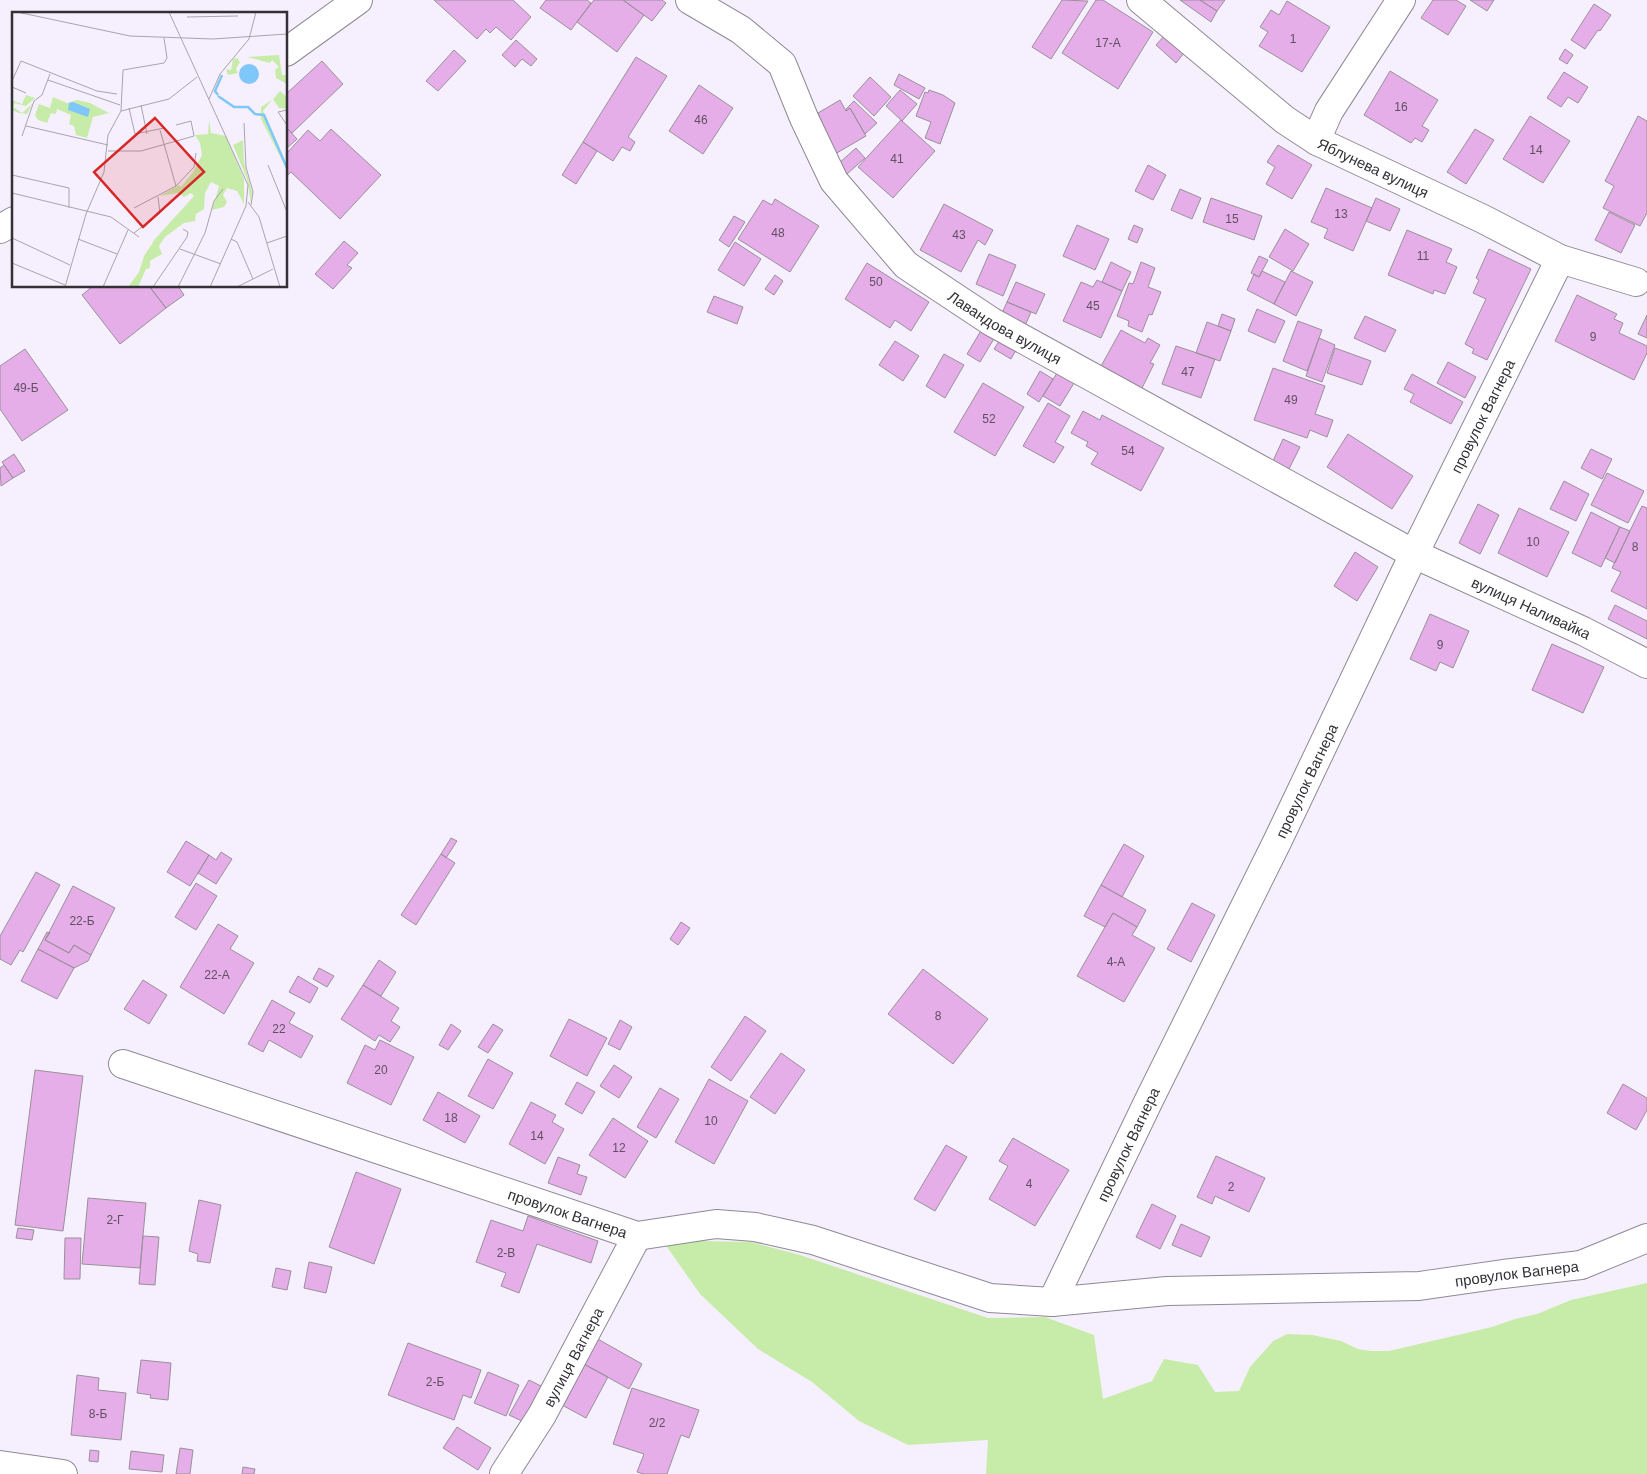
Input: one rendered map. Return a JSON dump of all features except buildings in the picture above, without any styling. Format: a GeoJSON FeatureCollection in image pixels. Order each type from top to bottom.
{"type":"FeatureCollection","features":[{"type":"Feature","properties":{"kind":"street"},"geometry":{"type":"LineString","coordinates":[[288,51],[358,0]]}},
{"type":"Feature","properties":{"kind":"street","name":"Лавандова вулиця"},"geometry":{"type":"LineString","coordinates":[[690,0],[741,30],[782,64],[804,118],[834,181],[906,265],[992,322],[1414,554]]}},
{"type":"Feature","properties":{"kind":"street","name":"Яблунева вулиця"},"geometry":{"type":"LineString","coordinates":[[1141,0],[1285,120],[1317,141],[1483,219],[1560,258],[1636,282]]}},
{"type":"Feature","properties":{"kind":"street"},"geometry":{"type":"LineString","coordinates":[[1317,141],[1329,111],[1401,0]]}},
{"type":"Feature","properties":{"kind":"street"},"geometry":{"type":"LineString","coordinates":[[0,229],[12,222]]}},
{"type":"Feature","properties":{"kind":"street","name":"провулок Вагнера"},"geometry":{"type":"LineString","coordinates":[[1052,1302],[1281,833],[1414,554],[1560,258]]}},
{"type":"Feature","properties":{"kind":"street","name":"вулиця Наливайка"},"geometry":{"type":"LineString","coordinates":[[1414,554],[1583,631],[1647,664]]}},
{"type":"Feature","properties":{"kind":"street","name":"провулок Вагнера"},"geometry":{"type":"LineString","coordinates":[[122,1064],[637,1236],[716,1224],[755,1227],[813,1240],[990,1298],[1052,1302],[1167,1291],[1419,1286],[1503,1274],[1581,1266],[1647,1238]]}},
{"type":"Feature","properties":{"kind":"street","name":"вулиця Вагнера"},"geometry":{"type":"LineString","coordinates":[[504,1474],[542,1415],[637,1236]]}},
{"type":"Feature","properties":{"kind":"street"},"geometry":{"type":"LineString","coordinates":[[0,1465],[63,1474]]}},
{"type":"Feature","properties":{"kind":"green space"},"geometry":{"type":"Polygon","coordinates":[[[699,1241],[751,1242],[800,1255],[988,1318],[1045,1317],[1094,1335],[1103,1399],[1152,1381],[1164,1359],[1198,1365],[1215,1392],[1239,1391],[1250,1367],[1273,1341],[1287,1334],[1312,1335],[1341,1341],[1358,1349],[1389,1351],[1492,1327],[1537,1314],[1571,1300],[1647,1283],[1647,1474],[986,1474],[988,1440],[908,1445],[859,1421],[812,1382],[758,1349],[700,1294],[665,1244],[699,1241]]]}}]}
